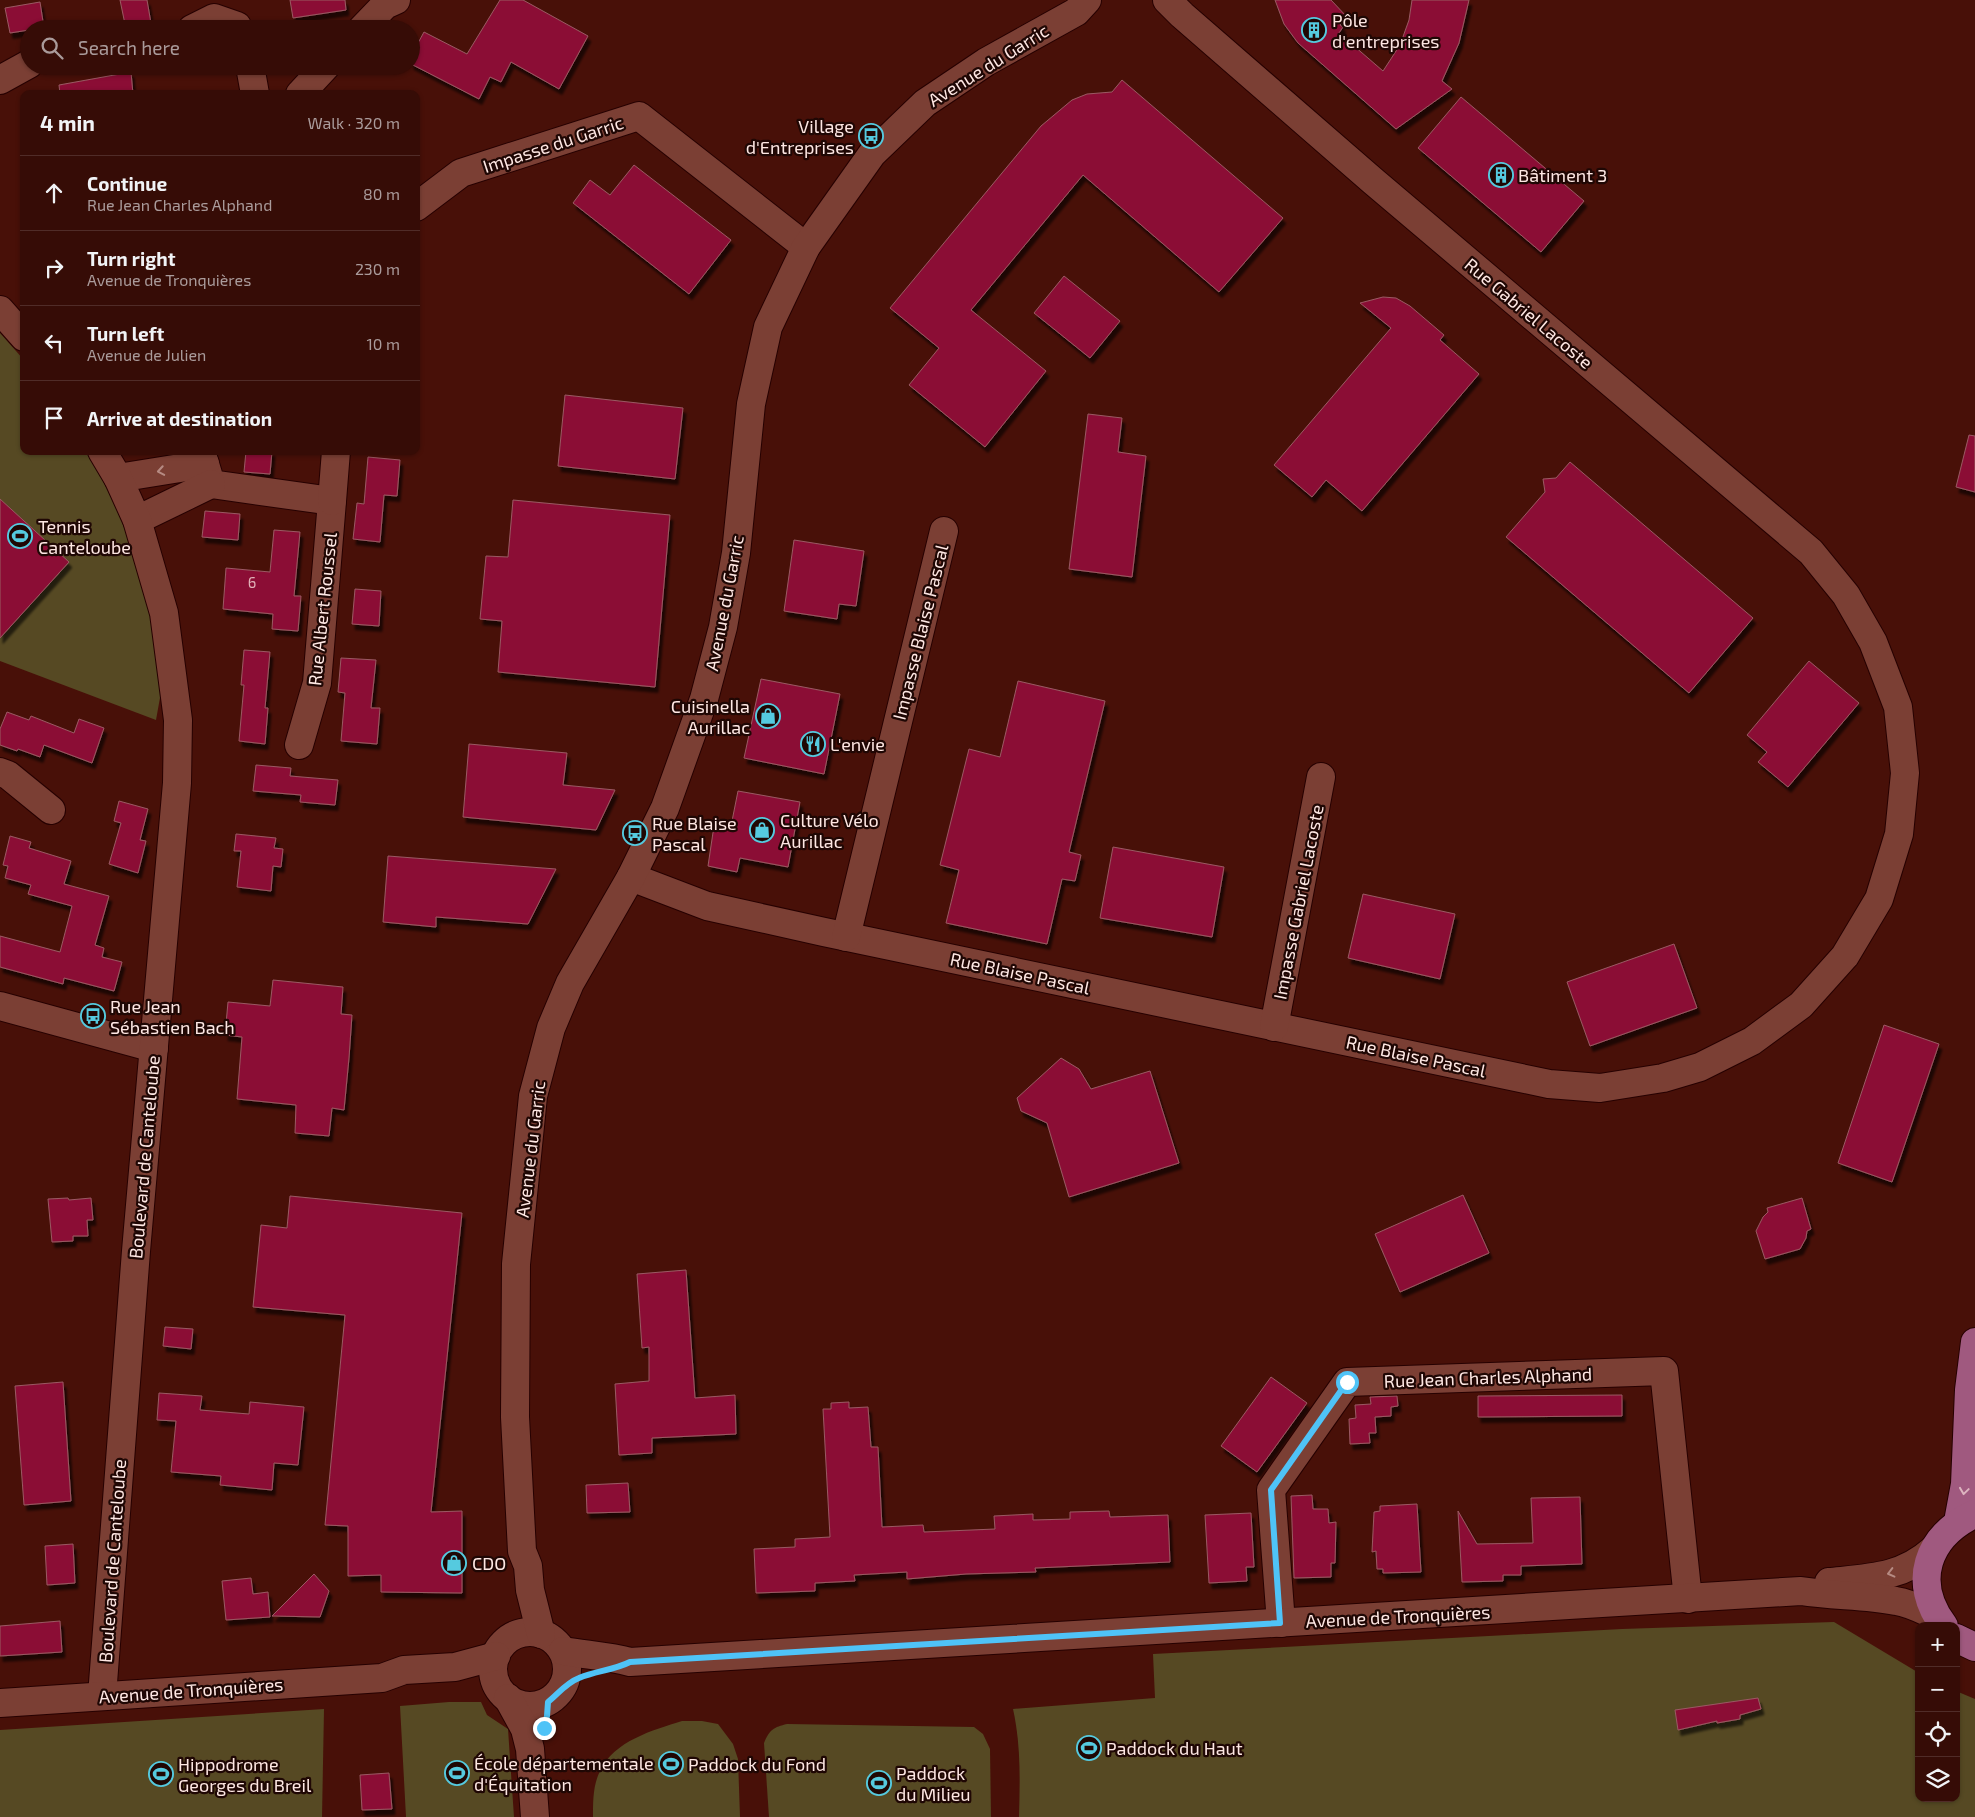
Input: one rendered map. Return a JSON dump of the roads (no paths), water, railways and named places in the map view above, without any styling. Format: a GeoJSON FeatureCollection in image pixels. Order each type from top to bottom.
{"type":"FeatureCollection","features":[{"type":"Feature","properties":{"kind":"main road"},"geometry":{"type":"LineString","coordinates":[[1940,1621],[1930,1602],[1927,1587],[1928,1568],[1933,1550],[1944,1534],[1966,1518],[1965,1484],[1969,1390],[1975,1353]]}},
{"type":"Feature","properties":{"kind":"main road"},"geometry":{"type":"LineString","coordinates":[[1960,1640],[1975,1647]]}},
{"type":"Feature","properties":{"kind":"street"},"geometry":{"type":"LineString","coordinates":[[371,20],[385,5],[396,0]]}},
{"type":"Feature","properties":{"kind":"street","name":"Avenue du Garric"},"geometry":{"type":"LineString","coordinates":[[541,1634],[530,1590],[528,1566],[522,1551],[515,1417],[516,1264],[533,1096],[551,1028],[566,992],[631,877],[665,808],[704,699],[723,627],[733,571],[751,404],[768,327],[806,247],[872,154],[925,103],[986,62],[1076,12],[1087,0]]}},
{"type":"Feature","properties":{"kind":"street","name":"Rue Gabriel Lacoste"},"geometry":{"type":"LineString","coordinates":[[1167,0],[1373,181],[1811,552],[1846,594],[1873,642]]}},
{"type":"Feature","properties":{"kind":"street"},"geometry":{"type":"LineString","coordinates":[[0,80],[20,69]]}},
{"type":"Feature","properties":{"kind":"street"},"geometry":{"type":"LineString","coordinates":[[252,75],[254,90]]}},
{"type":"Feature","properties":{"kind":"street"},"geometry":{"type":"LineString","coordinates":[[304,90],[318,75]]}},
{"type":"Feature","properties":{"kind":"street","name":"Impasse du Garric"},"geometry":{"type":"LineString","coordinates":[[420,204],[461,173],[639,116],[806,247]]}},
{"type":"Feature","properties":{"kind":"street"},"geometry":{"type":"LineString","coordinates":[[0,310],[20,332]]}},
{"type":"Feature","properties":{"kind":"street","name":"Boulevard de Canteloube"},"geometry":{"type":"LineString","coordinates":[[102,1696],[136,1251],[177,783],[178,720],[164,613],[137,520],[118,478],[104,455]]}},
{"type":"Feature","properties":{"kind":"street","name":"Rue Albert Roussel"},"geometry":{"type":"LineString","coordinates":[[299,745],[317,683],[336,455]]}},
{"type":"Feature","properties":{"kind":"street"},"geometry":{"type":"LineString","coordinates":[[137,520],[206,466]]}},
{"type":"Feature","properties":{"kind":"street"},"geometry":{"type":"LineString","coordinates":[[118,478],[206,466],[332,501]]}},
{"type":"Feature","properties":{"kind":"street","name":"Impasse Blaise Pascal"},"geometry":{"type":"LineString","coordinates":[[846,937],[944,531]]}},
{"type":"Feature","properties":{"kind":"street","name":"Rue Blaise Pascal"},"geometry":{"type":"LineString","coordinates":[[631,877],[706,906],[1549,1084],[1600,1088],[1663,1078],[1700,1067],[1752,1041],[1801,1005],[1845,956],[1879,899],[1899,834],[1905,773],[1898,707],[1873,642]]}},
{"type":"Feature","properties":{"kind":"street"},"geometry":{"type":"LineString","coordinates":[[0,772],[8,775],[51,810]]}},
{"type":"Feature","properties":{"kind":"street","name":"Impasse Gabriel Lacoste"},"geometry":{"type":"LineString","coordinates":[[1274,1026],[1321,777]]}},
{"type":"Feature","properties":{"kind":"street"},"geometry":{"type":"LineString","coordinates":[[0,1006],[154,1048]]}},
{"type":"Feature","properties":{"kind":"street","name":"Rue Jean Charles Alphand"},"geometry":{"type":"LineString","coordinates":[[1280,1623],[1271,1490],[1347,1382],[1664,1371],[1688,1599]]}},
{"type":"Feature","properties":{"kind":"street"},"geometry":{"type":"LineString","coordinates":[[1801,1591],[1822,1582],[1893,1574],[1909,1568],[1933,1550]]}},
{"type":"Feature","properties":{"kind":"street","name":"Avenue du Garric"},"geometry":{"type":"LineString","coordinates":[[501,1648],[516,1612],[518,1565],[522,1551]]}},
{"type":"Feature","properties":{"kind":"street","name":"Avenue de Tronquières"},"geometry":{"type":"LineString","coordinates":[[562,1651],[617,1658],[630,1662],[1801,1591],[1896,1601],[1914,1605],[1940,1621]]}},
{"type":"Feature","properties":{"kind":"street"},"geometry":{"type":"LineString","coordinates":[[535,1817],[530,1749],[525,1729],[495,1679],[493,1668],[501,1648],[518,1634],[529,1632],[550,1638],[562,1651],[567,1670],[555,1695],[541,1746],[546,1817]]}},
{"type":"Feature","properties":{"kind":"street","name":"Avenue de Tronquières"},"geometry":{"type":"LineString","coordinates":[[382,1678],[404,1670],[455,1667],[501,1648]]}},
{"type":"Feature","properties":{"kind":"street","name":"Avenue de Tronquières"},"geometry":{"type":"LineString","coordinates":[[555,1695],[576,1679],[593,1673],[619,1668],[630,1662]]}},
{"type":"Feature","properties":{"kind":"street","name":"Avenue de Tronquières"},"geometry":{"type":"LineString","coordinates":[[0,1703],[382,1678],[403,1682],[458,1680],[503,1693]]}},
{"type":"Feature","properties":{"kind":"street"},"geometry":{"type":"LineString","coordinates":[[503,1693],[517,1704],[528,1706],[538,1706],[555,1695]]}},
{"type":"Feature","properties":{"kind":"place","name":"Pôle d'entreprises"},"geometry":{"type":"Point","coordinates":[1314,30]}},
{"type":"Feature","properties":{"kind":"place","name":"Village d'Entreprises"},"geometry":{"type":"Point","coordinates":[871,136]}},
{"type":"Feature","properties":{"kind":"place","name":"Bâtiment 3"},"geometry":{"type":"Point","coordinates":[1501,175]}},
{"type":"Feature","properties":{"kind":"place","name":"Tennis Canteloube"},"geometry":{"type":"Point","coordinates":[20,536]}},
{"type":"Feature","properties":{"kind":"place","name":"Cuisinella Aurillac"},"geometry":{"type":"Point","coordinates":[768,716]}},
{"type":"Feature","properties":{"kind":"place","name":"L'envie"},"geometry":{"type":"Point","coordinates":[813,744]}},
{"type":"Feature","properties":{"kind":"place","name":"Culture Vélo Aurillac"},"geometry":{"type":"Point","coordinates":[762,830]}},
{"type":"Feature","properties":{"kind":"place","name":"Rue Blaise Pascal"},"geometry":{"type":"Point","coordinates":[635,833]}},
{"type":"Feature","properties":{"kind":"place","name":"Rue Jean Sébastien Bach"},"geometry":{"type":"Point","coordinates":[93,1016]}},
{"type":"Feature","properties":{"kind":"place","name":"CDO"},"geometry":{"type":"Point","coordinates":[454,1563]}},
{"type":"Feature","properties":{"kind":"place","name":"Paddock du Haut"},"geometry":{"type":"Point","coordinates":[1089,1748]}},
{"type":"Feature","properties":{"kind":"place","name":"Paddock du Fond"},"geometry":{"type":"Point","coordinates":[671,1764]}},
{"type":"Feature","properties":{"kind":"place","name":"École départementale d'Équitation"},"geometry":{"type":"Point","coordinates":[457,1773]}},
{"type":"Feature","properties":{"kind":"place","name":"Hippodrome Georges du Breil"},"geometry":{"type":"Point","coordinates":[161,1774]}},
{"type":"Feature","properties":{"kind":"place","name":"Paddock du Milieu"},"geometry":{"type":"Point","coordinates":[879,1783]}}]}
